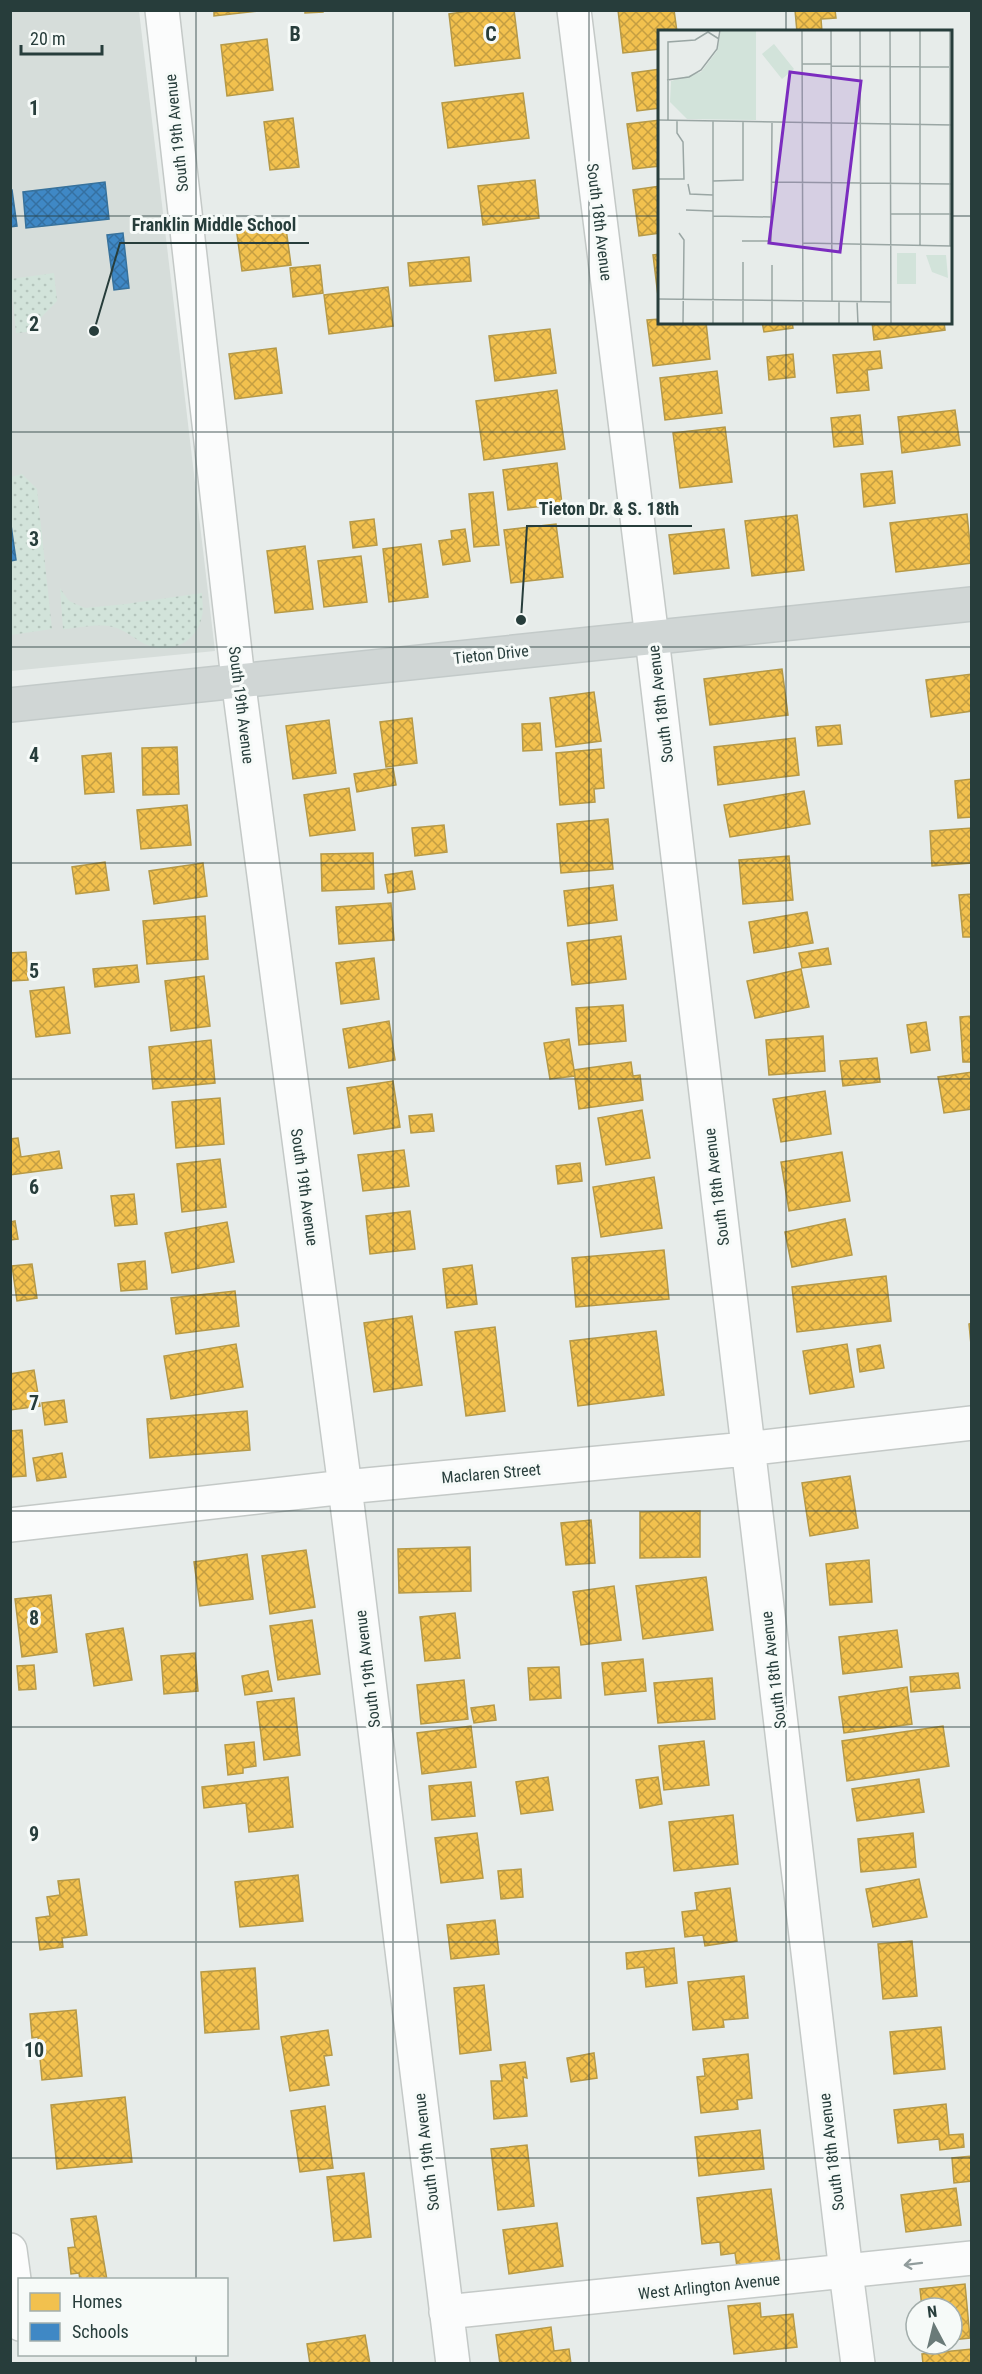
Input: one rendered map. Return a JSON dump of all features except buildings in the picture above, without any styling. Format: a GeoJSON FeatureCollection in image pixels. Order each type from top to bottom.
{"type":"FeatureCollection","features":[{"type":"Feature","properties":{"kind":"main road","name":"Tieton Drive"},"geometry":{"type":"LineString","coordinates":[[10,705],[972,604]]}},
{"type":"Feature","properties":{"kind":"street","name":"South 19th Avenue"},"geometry":{"type":"LineString","coordinates":[[162,10],[238,680],[345,1487],[453,2364]]}},
{"type":"Feature","properties":{"kind":"street","name":"South 18th Avenue"},"geometry":{"type":"LineString","coordinates":[[574,10],[652,638],[746,1449],[858,2364]]}},
{"type":"Feature","properties":{"kind":"street","name":"Maclaren Street"},"geometry":{"type":"LineString","coordinates":[[10,1525],[345,1487],[746,1449],[972,1423]]}},
{"type":"Feature","properties":{"kind":"street"},"geometry":{"type":"LineString","coordinates":[[10,2250],[18,2309]]}},
{"type":"Feature","properties":{"kind":"street","name":"West Arlington Avenue"},"geometry":{"type":"LineString","coordinates":[[446,2312],[972,2258]]}},
{"type":"Feature","properties":{"kind":"shaded area"},"geometry":{"type":"Polygon","coordinates":[[[11,11],[139,11],[215,651],[11,671],[11,11]]]}},
{"type":"Feature","properties":{"kind":"shaded area"},"geometry":{"type":"Polygon","coordinates":[[[54,273],[57,301],[27,332],[16,333],[11,279],[54,273]]]}},
{"type":"Feature","properties":{"kind":"shaded area"},"geometry":{"type":"Polygon","coordinates":[[[22,474],[37,489],[52,629],[11,635],[10,561],[16,560],[11,518],[11,477],[22,474]]]}},
{"type":"Feature","properties":{"kind":"shaded area"},"geometry":{"type":"Polygon","coordinates":[[[60,588],[69,601],[85,608],[202,593],[203,613],[199,625],[189,639],[175,647],[159,648],[145,644],[113,627],[63,629],[60,588]]]}},
{"type":"Feature","properties":{"kind":"place","name":"Franklin Middle School"},"geometry":{"type":"Point","coordinates":[94,331]}},
{"type":"Feature","properties":{"kind":"place","name":"Tieton Dr. & S. 18th"},"geometry":{"type":"Point","coordinates":[521,620]}}]}
